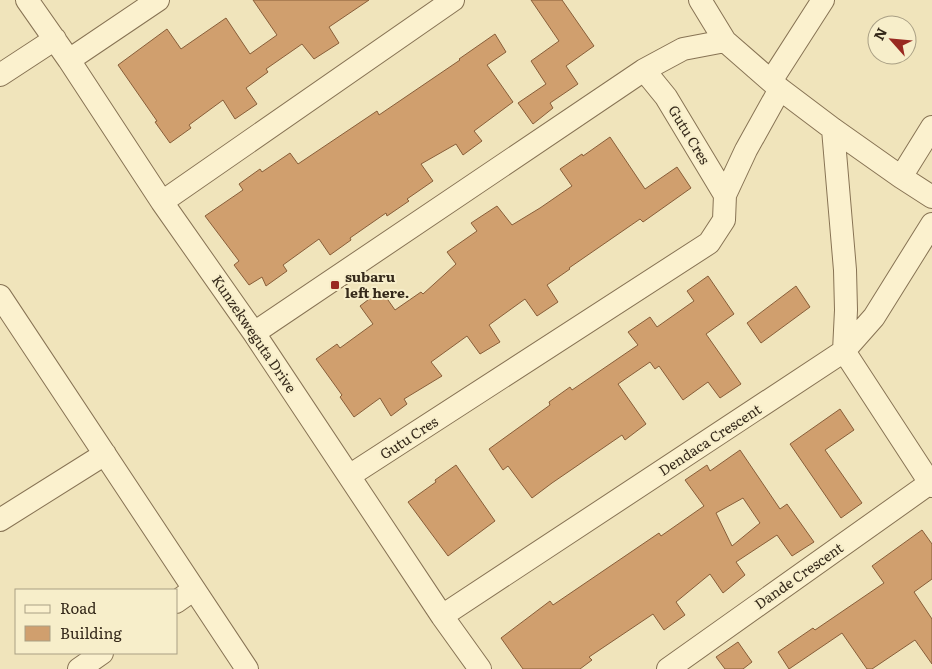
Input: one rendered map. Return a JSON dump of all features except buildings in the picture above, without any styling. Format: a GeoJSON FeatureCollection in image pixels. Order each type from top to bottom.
{"type":"FeatureCollection","features":[{"type":"Feature","properties":{"kind":"street","name":"Kunzekweguta Drive"},"geometry":{"type":"LineString","coordinates":[[27,0],[55,39],[162,202],[254,333],[442,616],[480,669]]}},
{"type":"Feature","properties":{"kind":"street"},"geometry":{"type":"LineString","coordinates":[[69,60],[158,0]]}},
{"type":"Feature","properties":{"kind":"street"},"geometry":{"type":"LineString","coordinates":[[162,202],[453,0]]}},
{"type":"Feature","properties":{"kind":"street"},"geometry":{"type":"LineString","coordinates":[[700,0],[726,41],[776,85],[833,129],[932,197]]}},
{"type":"Feature","properties":{"kind":"street"},"geometry":{"type":"LineString","coordinates":[[726,195],[776,85],[823,0]]}},
{"type":"Feature","properties":{"kind":"street"},"geometry":{"type":"LineString","coordinates":[[0,75],[55,39]]}},
{"type":"Feature","properties":{"kind":"street"},"geometry":{"type":"LineString","coordinates":[[254,333],[644,70],[682,49],[726,41]]}},
{"type":"Feature","properties":{"kind":"street","name":"Gutu Cres"},"geometry":{"type":"LineString","coordinates":[[349,476],[709,243],[724,220],[726,195],[666,98],[644,70]]}},
{"type":"Feature","properties":{"kind":"street"},"geometry":{"type":"LineString","coordinates":[[901,177],[932,127]]}},
{"type":"Feature","properties":{"kind":"street"},"geometry":{"type":"LineString","coordinates":[[833,129],[845,270],[844,352],[931,485]]}},
{"type":"Feature","properties":{"kind":"street","name":"Dendaca Crescent"},"geometry":{"type":"LineString","coordinates":[[442,616],[844,352],[874,317],[929,236]]}},
{"type":"Feature","properties":{"kind":"street"},"geometry":{"type":"LineString","coordinates":[[0,296],[105,454],[185,596],[246,669]]}},
{"type":"Feature","properties":{"kind":"street"},"geometry":{"type":"LineString","coordinates":[[0,520],[105,454]]}},
{"type":"Feature","properties":{"kind":"street","name":"Dande Crescent"},"geometry":{"type":"LineString","coordinates":[[668,669],[931,485]]}},
{"type":"Feature","properties":{"kind":"street"},"geometry":{"type":"LineString","coordinates":[[79,669],[101,654]]}},
{"type":"Feature","properties":{"kind":"place","name":"subaru left here."},"geometry":{"type":"Point","coordinates":[335,285]}}]}
